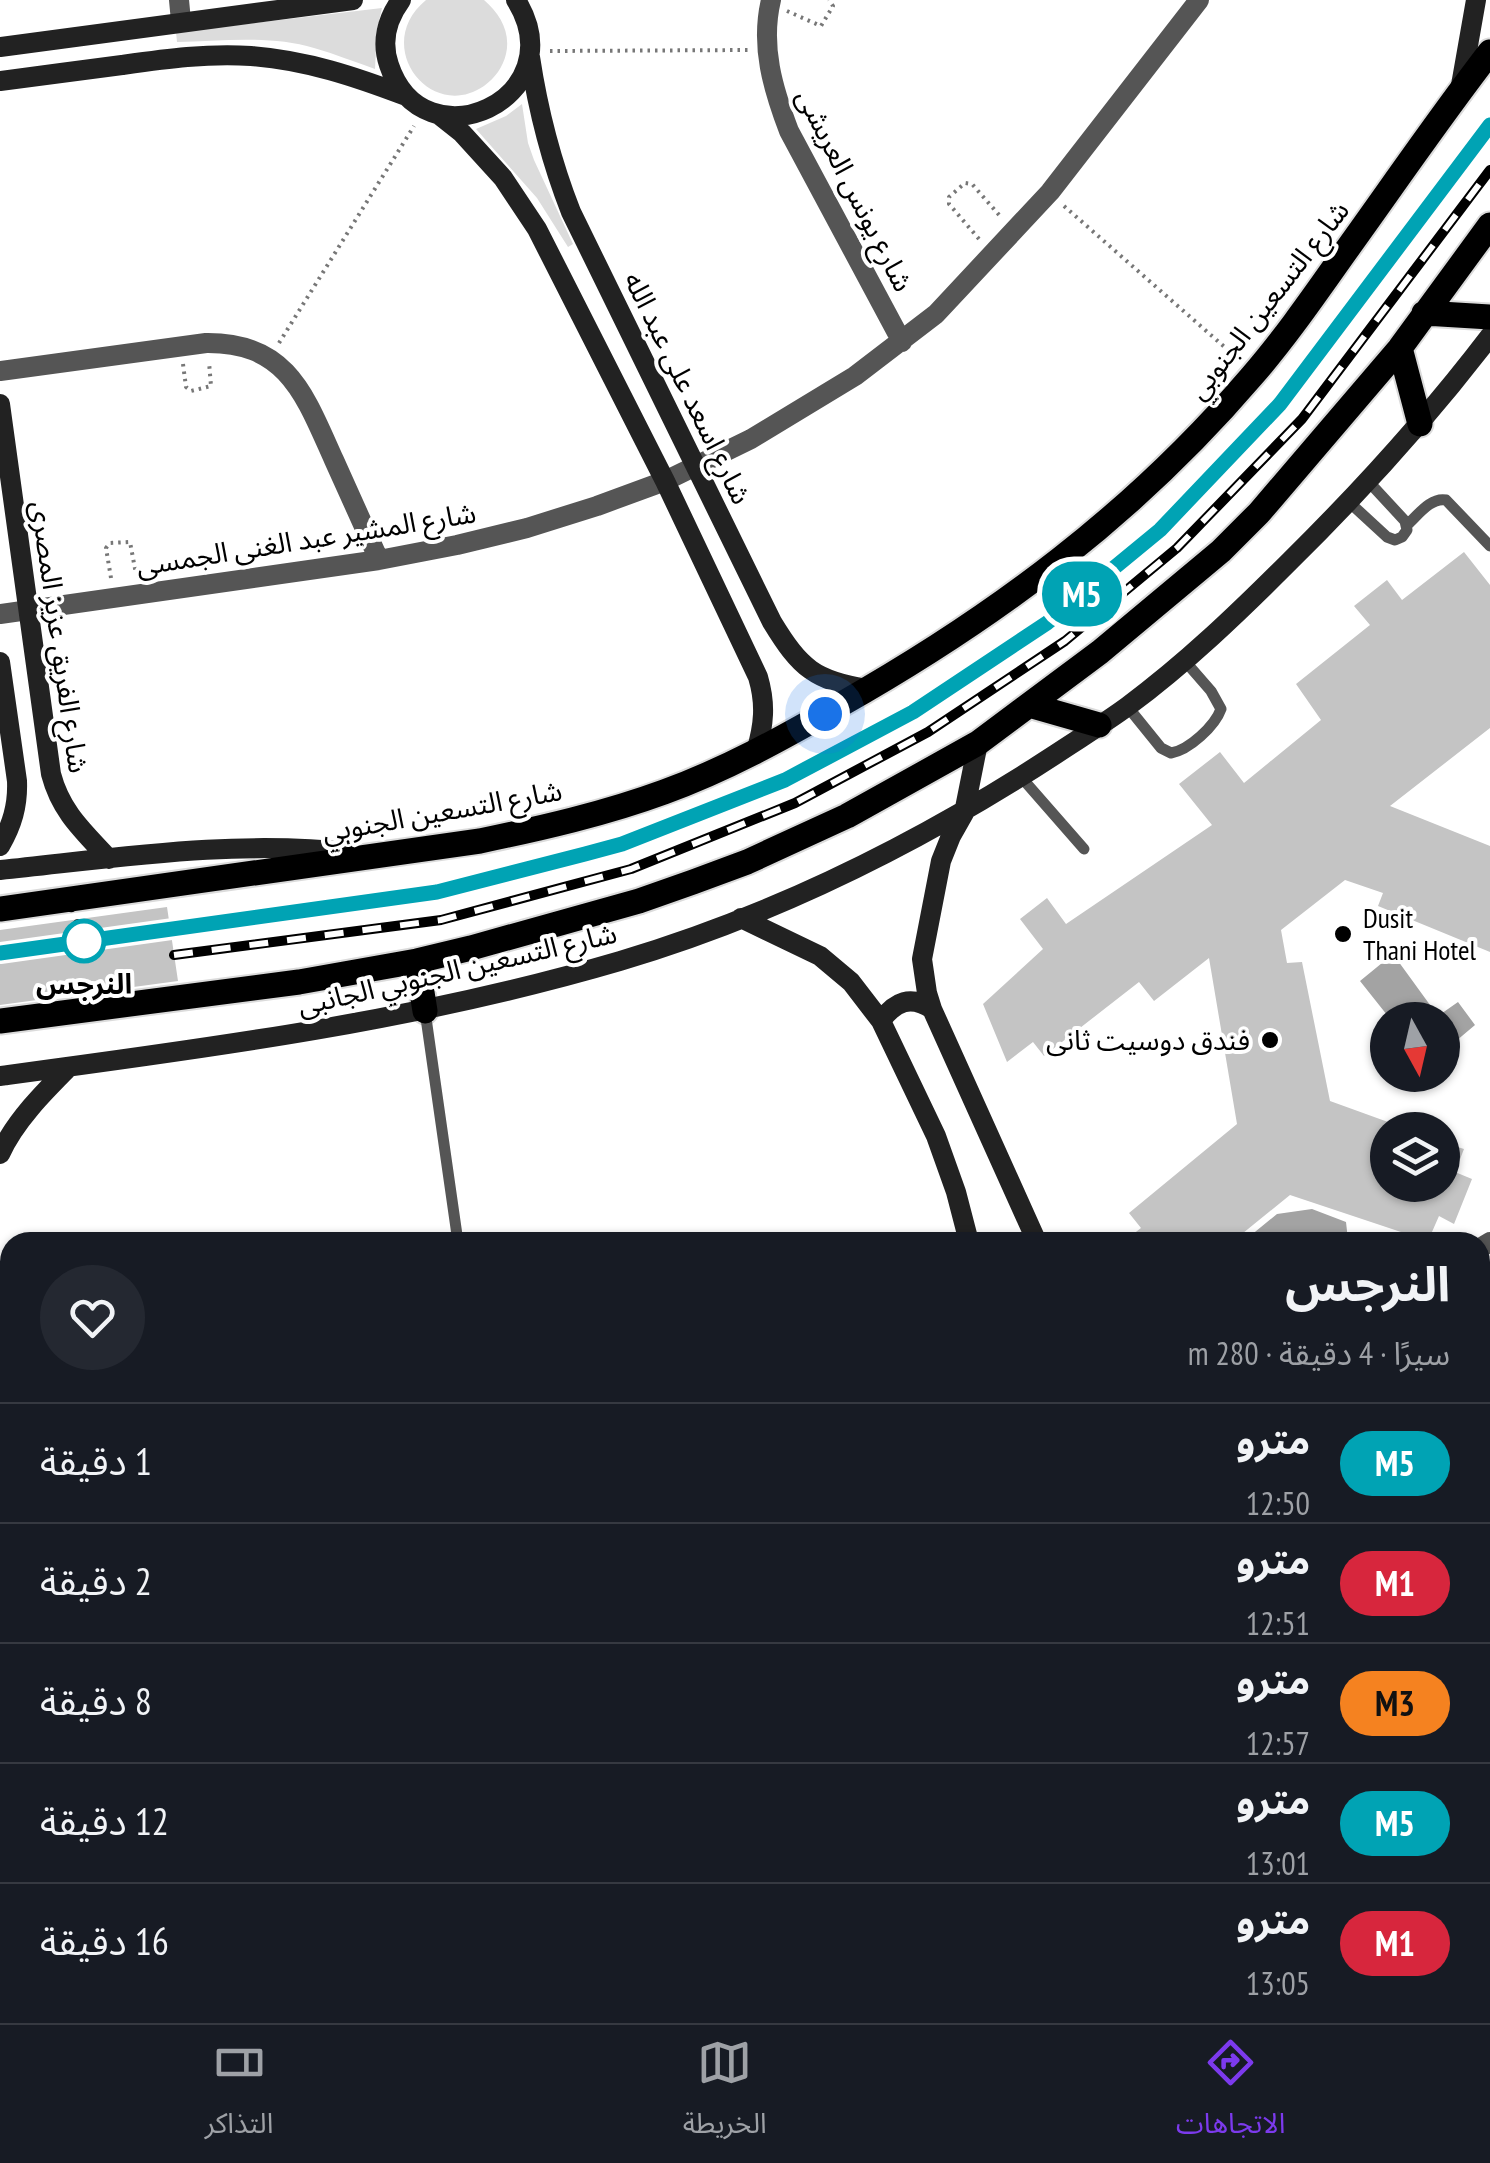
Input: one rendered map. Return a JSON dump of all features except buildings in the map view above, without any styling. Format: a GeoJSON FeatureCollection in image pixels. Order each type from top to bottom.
{"type":"FeatureCollection","features":[{"type":"Feature","properties":{"kind":"main road","name":"شارع التسعين الجنوبي"},"geometry":{"type":"LineString","coordinates":[[0,909],[375,856],[551,826],[661,794],[708,775],[868,689],[992,610],[1070,553],[1168,467],[1292,327],[1490,52]]}},
{"type":"Feature","properties":{"kind":"main road"},"geometry":{"type":"LineString","coordinates":[[0,1021],[299,982],[417,961],[621,906],[747,862],[847,816],[978,743],[1100,652],[1221,552],[1400,348],[1490,225]]}},
{"type":"Feature","properties":{"kind":"main road"},"geometry":{"type":"LineString","coordinates":[[1424,313],[1490,317]]}},
{"type":"Feature","properties":{"kind":"main road"},"geometry":{"type":"LineString","coordinates":[[1400,348],[1420,424]]}},
{"type":"Feature","properties":{"kind":"main road"},"geometry":{"type":"LineString","coordinates":[[1029,705],[1099,726]]}},
{"type":"Feature","properties":{"kind":"main road"},"geometry":{"type":"LineString","coordinates":[[417,961],[425,1011]]}},
{"type":"Feature","properties":{"kind":"street"},"geometry":{"type":"LineString","coordinates":[[0,47],[180,11],[353,0]]}},
{"type":"Feature","properties":{"kind":"street"},"geometry":{"type":"LineString","coordinates":[[400,0],[386,33],[386,56],[393,78],[406,96]]}},
{"type":"Feature","properties":{"kind":"street"},"geometry":{"type":"LineString","coordinates":[[516,0],[527,22]]}},
{"type":"Feature","properties":{"kind":"street"},"geometry":{"type":"LineString","coordinates":[[527,22],[532,0]]}},
{"type":"Feature","properties":{"kind":"street","name":"شارع المشير عبد الغنى الجمسى"},"geometry":{"type":"LineString","coordinates":[[0,614],[379,560],[457,545],[597,506],[665,481],[751,440],[804,409],[936,314],[1050,192],[1199,0]]}},
{"type":"Feature","properties":{"kind":"street"},"geometry":{"type":"LineString","coordinates":[[1460,91],[1476,0]]}},
{"type":"Feature","properties":{"kind":"street","name":"شارع يونس العريشى"},"geometry":{"type":"LineString","coordinates":[[771,1],[767,50],[771,77],[790,131],[902,342]]}},
{"type":"Feature","properties":{"kind":"street","name":"شارع اسعد على عبد الله"},"geometry":{"type":"LineString","coordinates":[[527,22],[541,120],[571,212],[772,622],[786,645],[815,674],[832,682],[868,689]]}},
{"type":"Feature","properties":{"kind":"street"},"geometry":{"type":"LineString","coordinates":[[431,111],[462,116],[486,111],[506,98],[522,79],[530,54]]}},
{"type":"Feature","properties":{"kind":"street"},"geometry":{"type":"LineString","coordinates":[[0,82],[188,56],[285,60],[348,74],[406,96],[462,134],[503,178],[538,229],[665,481],[758,677],[764,722],[756,752]]}},
{"type":"Feature","properties":{"kind":"street","name":"شارع التسعين الجنوبي الجانبى"},"geometry":{"type":"LineString","coordinates":[[0,1076],[284,1038],[547,982],[624,960],[741,918],[852,872],[1021,777],[1128,706],[1184,660],[1264,588],[1349,502],[1420,424],[1490,336]]}},
{"type":"Feature","properties":{"kind":"street"},"geometry":{"type":"LineString","coordinates":[[0,372],[206,342],[239,345],[268,359],[282,368],[302,392],[379,560]]}},
{"type":"Feature","properties":{"kind":"street","name":"شارع الفريق عزيز المصرى"},"geometry":{"type":"LineString","coordinates":[[0,404],[51,774],[72,820],[109,859]]}},
{"type":"Feature","properties":{"kind":"street"},"geometry":{"type":"LineString","coordinates":[[0,662],[18,798],[10,828],[0,846]]}},
{"type":"Feature","properties":{"kind":"street"},"geometry":{"type":"LineString","coordinates":[[978,743],[964,812],[942,861],[922,959],[932,1009],[1032,1232]]}},
{"type":"Feature","properties":{"kind":"street"},"geometry":{"type":"LineString","coordinates":[[0,870],[204,850],[258,848],[375,856]]}},
{"type":"Feature","properties":{"kind":"street"},"geometry":{"type":"LineString","coordinates":[[741,918],[820,956],[850,982],[880,1022],[936,1136],[966,1232]]}},
{"type":"Feature","properties":{"kind":"street"},"geometry":{"type":"LineString","coordinates":[[880,1022],[898,1003],[910,1000],[932,1009]]}},
{"type":"Feature","properties":{"kind":"street"},"geometry":{"type":"LineString","coordinates":[[0,1154],[12,1132],[69,1067]]}},
{"type":"Feature","properties":{"kind":"lane"},"geometry":{"type":"LineString","coordinates":[[1368,481],[1407,525]]}},
{"type":"Feature","properties":{"kind":"lane"},"geometry":{"type":"LineString","coordinates":[[1349,502],[1391,540],[1402,537],[1407,525],[1434,500],[1442,498],[1490,546]]}},
{"type":"Feature","properties":{"kind":"lane"},"geometry":{"type":"LineString","coordinates":[[1128,706],[1166,752],[1186,747],[1217,718],[1221,708],[1184,660]]}},
{"type":"Feature","properties":{"kind":"lane"},"geometry":{"type":"LineString","coordinates":[[1021,777],[1084,849]]}},
{"type":"Feature","properties":{"kind":"lane"},"geometry":{"type":"LineString","coordinates":[[425,1011],[457,1232]]}},
{"type":"Feature","properties":{"kind":"path"},"geometry":{"type":"LineString","coordinates":[[771,1],[821,26],[833,6],[828,0]]}},
{"type":"Feature","properties":{"kind":"path"},"geometry":{"type":"LineString","coordinates":[[530,54],[767,50]]}},
{"type":"Feature","properties":{"kind":"path"},"geometry":{"type":"LineString","coordinates":[[268,359],[431,111]]}},
{"type":"Feature","properties":{"kind":"path"},"geometry":{"type":"LineString","coordinates":[[992,254],[949,204],[948,197],[965,183],[972,184],[1013,232]]}},
{"type":"Feature","properties":{"kind":"path"},"geometry":{"type":"LineString","coordinates":[[1050,192],[1254,374]]}},
{"type":"Feature","properties":{"kind":"path"},"geometry":{"type":"LineString","coordinates":[[180,346],[186,386],[191,391],[211,386],[206,342]]}},
{"type":"Feature","properties":{"kind":"path"},"geometry":{"type":"LineString","coordinates":[[114,598],[106,548],[110,543],[132,544],[139,594]]}},
{"type":"Feature","properties":{"kind":"shaded area"},"geometry":{"type":"Polygon","coordinates":[[[426,0],[484,0],[495,11],[507,38],[506,54],[498,72],[484,86],[464,95],[444,94],[427,87],[414,74],[406,57],[404,38],[410,18],[426,0]]]}},
{"type":"Feature","properties":{"kind":"shaded area"},"geometry":{"type":"Polygon","coordinates":[[[382,8],[375,69],[281,41],[177,42],[176,32],[382,8]]]}},
{"type":"Feature","properties":{"kind":"shaded area"},"geometry":{"type":"Polygon","coordinates":[[[522,104],[528,143],[573,244],[568,247],[537,198],[476,129],[522,104]]]}},
{"type":"Feature","properties":{"kind":"shaded area"},"geometry":{"type":"Polygon","coordinates":[[[1393,954],[1428,1002],[1377,1002],[1360,981],[1393,954]]]}},
{"type":"Feature","properties":{"kind":"shaded area"},"geometry":{"type":"Polygon","coordinates":[[[1460,1005],[1475,1025],[1460,1038],[1460,1005]]]}},
{"type":"Feature","properties":{"kind":"shaded area"},"geometry":{"type":"Polygon","coordinates":[[[1312,1209],[1346,1222],[1347,1232],[1255,1232],[1277,1214],[1312,1209]]]}},
{"type":"Feature","properties":{"kind":"railway"},"geometry":{"type":"LineString","coordinates":[[170,929],[437,892],[622,844],[785,780],[913,712],[1047,623],[1160,531],[1280,403],[1490,125]]}},
{"type":"Feature","properties":{"kind":"railway"},"geometry":{"type":"LineString","coordinates":[[174,955],[441,920],[631,869],[795,803],[928,732],[1065,641],[1177,548],[1302,419],[1490,170]]}},
{"type":"Feature","properties":{"kind":"metro line","name":"M5"},"geometry":{"type":"LineString","coordinates":[[0,953],[437,892],[585,854],[622,844],[785,780],[913,712],[1047,623],[1160,530],[1280,404],[1490,125]]}},
{"type":"Feature","properties":{"kind":"place","name":"Dusit Thani Hotel"},"geometry":{"type":"Point","coordinates":[1343,934]}},
{"type":"Feature","properties":{"kind":"place","name":"النرجس"},"geometry":{"type":"Point","coordinates":[84,941]}},
{"type":"Feature","properties":{"kind":"place","name":"فندق دوسيت ثانى"},"geometry":{"type":"Point","coordinates":[1270,1040]}},
{"type":"Feature","properties":{"kind":"route"},"geometry":{"type":"LineString","coordinates":[[84,941],[68,899],[480,840],[551,826],[661,794],[708,775],[825,714]]}}]}
